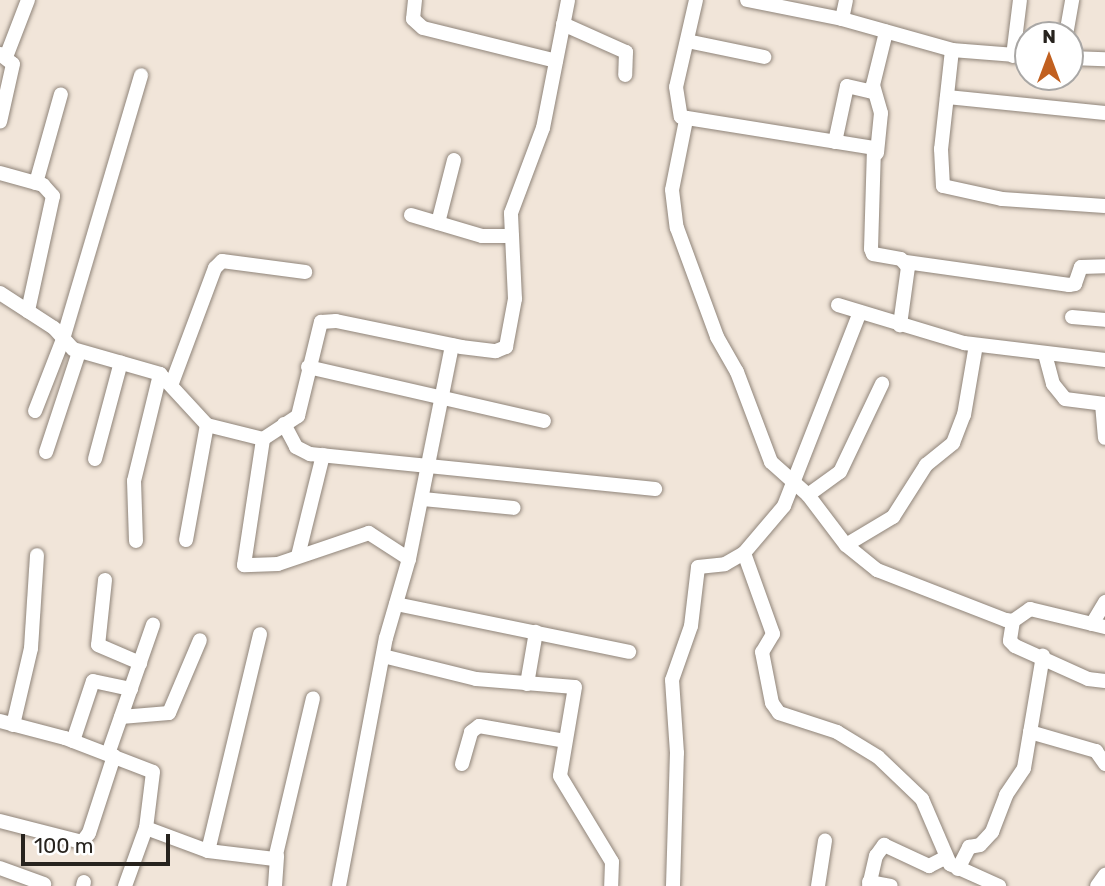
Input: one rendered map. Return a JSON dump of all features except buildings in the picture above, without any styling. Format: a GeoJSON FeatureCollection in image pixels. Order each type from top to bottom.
{"type":"FeatureCollection","features":[{"type":"Feature","properties":{"kind":"street"},"geometry":{"type":"LineString","coordinates":[[0,121],[13,64],[3,56],[28,0]]}},
{"type":"Feature","properties":{"kind":"street"},"geometry":{"type":"LineString","coordinates":[[415,0],[413,19],[423,28],[556,61]]}},
{"type":"Feature","properties":{"kind":"street"},"geometry":{"type":"LineString","coordinates":[[409,559],[369,533],[267,566],[243,562],[263,439],[298,416],[317,326],[327,320],[452,345],[496,351],[506,347],[515,299],[511,213],[537,150],[568,0]]}},
{"type":"Feature","properties":{"kind":"street"},"geometry":{"type":"LineString","coordinates":[[696,0],[676,101],[687,120],[672,190],[677,228],[766,455],[808,495],[846,545],[898,580],[1013,621]]}},
{"type":"Feature","properties":{"kind":"street"},"geometry":{"type":"LineString","coordinates":[[747,0],[842,19],[952,50],[1014,55]]}},
{"type":"Feature","properties":{"kind":"street"},"geometry":{"type":"LineString","coordinates":[[842,19],[846,0]]}},
{"type":"Feature","properties":{"kind":"street"},"geometry":{"type":"LineString","coordinates":[[1020,0],[1020,21]]}},
{"type":"Feature","properties":{"kind":"street"},"geometry":{"type":"LineString","coordinates":[[1068,21],[1072,0]]}},
{"type":"Feature","properties":{"kind":"street"},"geometry":{"type":"LineString","coordinates":[[563,24],[626,52],[625,75]]}},
{"type":"Feature","properties":{"kind":"street"},"geometry":{"type":"LineString","coordinates":[[886,32],[872,92],[880,106],[871,249],[873,254],[905,262],[1069,285],[1074,284],[1081,267],[1105,267]]}},
{"type":"Feature","properties":{"kind":"street"},"geometry":{"type":"LineString","coordinates":[[687,41],[764,57]]}},
{"type":"Feature","properties":{"kind":"street"},"geometry":{"type":"LineString","coordinates":[[952,50],[940,174],[946,189],[1002,199],[1105,206]]}},
{"type":"Feature","properties":{"kind":"street"},"geometry":{"type":"LineString","coordinates":[[1084,58],[1105,59]]}},
{"type":"Feature","properties":{"kind":"street"},"geometry":{"type":"LineString","coordinates":[[35,411],[63,339],[141,75]]}},
{"type":"Feature","properties":{"kind":"street"},"geometry":{"type":"LineString","coordinates":[[835,142],[847,86],[872,92]]}},
{"type":"Feature","properties":{"kind":"street"},"geometry":{"type":"LineString","coordinates":[[36,183],[61,94]]}},
{"type":"Feature","properties":{"kind":"street"},"geometry":{"type":"LineString","coordinates":[[947,97],[1105,113]]}},
{"type":"Feature","properties":{"kind":"street"},"geometry":{"type":"LineString","coordinates":[[687,120],[869,147],[877,153]]}},
{"type":"Feature","properties":{"kind":"street"},"geometry":{"type":"LineString","coordinates":[[438,223],[454,160]]}},
{"type":"Feature","properties":{"kind":"street"},"geometry":{"type":"LineString","coordinates":[[0,173],[48,188],[53,202],[28,311]]}},
{"type":"Feature","properties":{"kind":"street"},"geometry":{"type":"LineString","coordinates":[[411,215],[482,236],[512,236]]}},
{"type":"Feature","properties":{"kind":"street"},"geometry":{"type":"LineString","coordinates":[[136,541],[134,481],[166,378],[215,268],[222,261],[305,272]]}},
{"type":"Feature","properties":{"kind":"street"},"geometry":{"type":"LineString","coordinates":[[900,325],[908,272],[905,262]]}},
{"type":"Feature","properties":{"kind":"street"},"geometry":{"type":"LineString","coordinates":[[0,293],[28,311],[79,352],[121,362],[166,378],[206,425],[263,439]]}},
{"type":"Feature","properties":{"kind":"street"},"geometry":{"type":"LineString","coordinates":[[838,306],[976,345],[1105,360]]}},
{"type":"Feature","properties":{"kind":"street"},"geometry":{"type":"LineString","coordinates":[[673,886],[677,753],[672,680],[691,626],[698,567],[725,564],[744,553],[780,515],[860,312]]}},
{"type":"Feature","properties":{"kind":"street"},"geometry":{"type":"LineString","coordinates":[[1072,317],[1105,320]]}},
{"type":"Feature","properties":{"kind":"street"},"geometry":{"type":"LineString","coordinates":[[339,886],[383,656],[423,499],[452,345]]}},
{"type":"Feature","properties":{"kind":"street"},"geometry":{"type":"LineString","coordinates":[[846,545],[893,517],[926,466],[953,443],[964,415],[976,345]]}},
{"type":"Feature","properties":{"kind":"street"},"geometry":{"type":"LineString","coordinates":[[46,452],[79,352]]}},
{"type":"Feature","properties":{"kind":"street"},"geometry":{"type":"LineString","coordinates":[[1045,354],[1053,384],[1065,399],[1104,404],[1105,438]]}},
{"type":"Feature","properties":{"kind":"street"},"geometry":{"type":"LineString","coordinates":[[95,459],[121,362]]}},
{"type":"Feature","properties":{"kind":"street"},"geometry":{"type":"LineString","coordinates":[[308,367],[544,421]]}},
{"type":"Feature","properties":{"kind":"street"},"geometry":{"type":"LineString","coordinates":[[808,495],[840,472],[883,384]]}},
{"type":"Feature","properties":{"kind":"street"},"geometry":{"type":"LineString","coordinates":[[284,424],[301,451],[323,455],[654,489]]}},
{"type":"Feature","properties":{"kind":"street"},"geometry":{"type":"LineString","coordinates":[[186,540],[206,425]]}},
{"type":"Feature","properties":{"kind":"street"},"geometry":{"type":"LineString","coordinates":[[299,556],[323,455]]}},
{"type":"Feature","properties":{"kind":"street"},"geometry":{"type":"LineString","coordinates":[[423,499],[514,508]]}},
{"type":"Feature","properties":{"kind":"street"},"geometry":{"type":"LineString","coordinates":[[744,553],[773,634],[762,652],[774,709],[848,738],[892,769],[929,810],[945,859],[958,869],[999,886]]}},
{"type":"Feature","properties":{"kind":"street"},"geometry":{"type":"LineString","coordinates":[[37,555],[31,648],[7,723],[73,741],[155,776],[146,828],[125,886]]}},
{"type":"Feature","properties":{"kind":"street"},"geometry":{"type":"LineString","coordinates":[[106,580],[98,645],[140,663]]}},
{"type":"Feature","properties":{"kind":"street"},"geometry":{"type":"LineString","coordinates":[[1105,602],[1098,626],[1030,609],[1013,621],[1010,641],[1088,679],[1105,681]]}},
{"type":"Feature","properties":{"kind":"street"},"geometry":{"type":"LineString","coordinates":[[397,604],[629,652]]}},
{"type":"Feature","properties":{"kind":"street"},"geometry":{"type":"LineString","coordinates":[[0,821],[82,842],[89,833],[121,717],[153,625]]}},
{"type":"Feature","properties":{"kind":"street"},"geometry":{"type":"LineString","coordinates":[[527,684],[536,632]]}},
{"type":"Feature","properties":{"kind":"street"},"geometry":{"type":"LineString","coordinates":[[208,851],[260,634]]}},
{"type":"Feature","properties":{"kind":"street"},"geometry":{"type":"LineString","coordinates":[[121,717],[169,713],[201,639]]}},
{"type":"Feature","properties":{"kind":"street"},"geometry":{"type":"LineString","coordinates":[[383,656],[476,679],[575,687],[560,776],[612,862],[611,886]]}},
{"type":"Feature","properties":{"kind":"street"},"geometry":{"type":"LineString","coordinates":[[958,869],[968,847],[980,845],[992,832],[1006,795],[1024,768],[1043,656]]}},
{"type":"Feature","properties":{"kind":"street"},"geometry":{"type":"LineString","coordinates":[[73,741],[93,681],[131,689]]}},
{"type":"Feature","properties":{"kind":"street"},"geometry":{"type":"LineString","coordinates":[[275,886],[277,856],[313,698]]}},
{"type":"Feature","properties":{"kind":"street"},"geometry":{"type":"LineString","coordinates":[[463,764],[471,732],[479,726],[565,741]]}},
{"type":"Feature","properties":{"kind":"street"},"geometry":{"type":"LineString","coordinates":[[1030,732],[1090,748],[1105,764]]}},
{"type":"Feature","properties":{"kind":"street"},"geometry":{"type":"LineString","coordinates":[[146,828],[208,851],[264,860],[277,856]]}},
{"type":"Feature","properties":{"kind":"street"},"geometry":{"type":"LineString","coordinates":[[818,886],[825,841]]}},
{"type":"Feature","properties":{"kind":"street"},"geometry":{"type":"LineString","coordinates":[[891,886],[869,884],[876,856],[884,845],[929,866],[945,859]]}},
{"type":"Feature","properties":{"kind":"street"},"geometry":{"type":"LineString","coordinates":[[0,868],[44,884]]}},
{"type":"Feature","properties":{"kind":"street"},"geometry":{"type":"LineString","coordinates":[[1097,886],[1105,875]]}}]}
